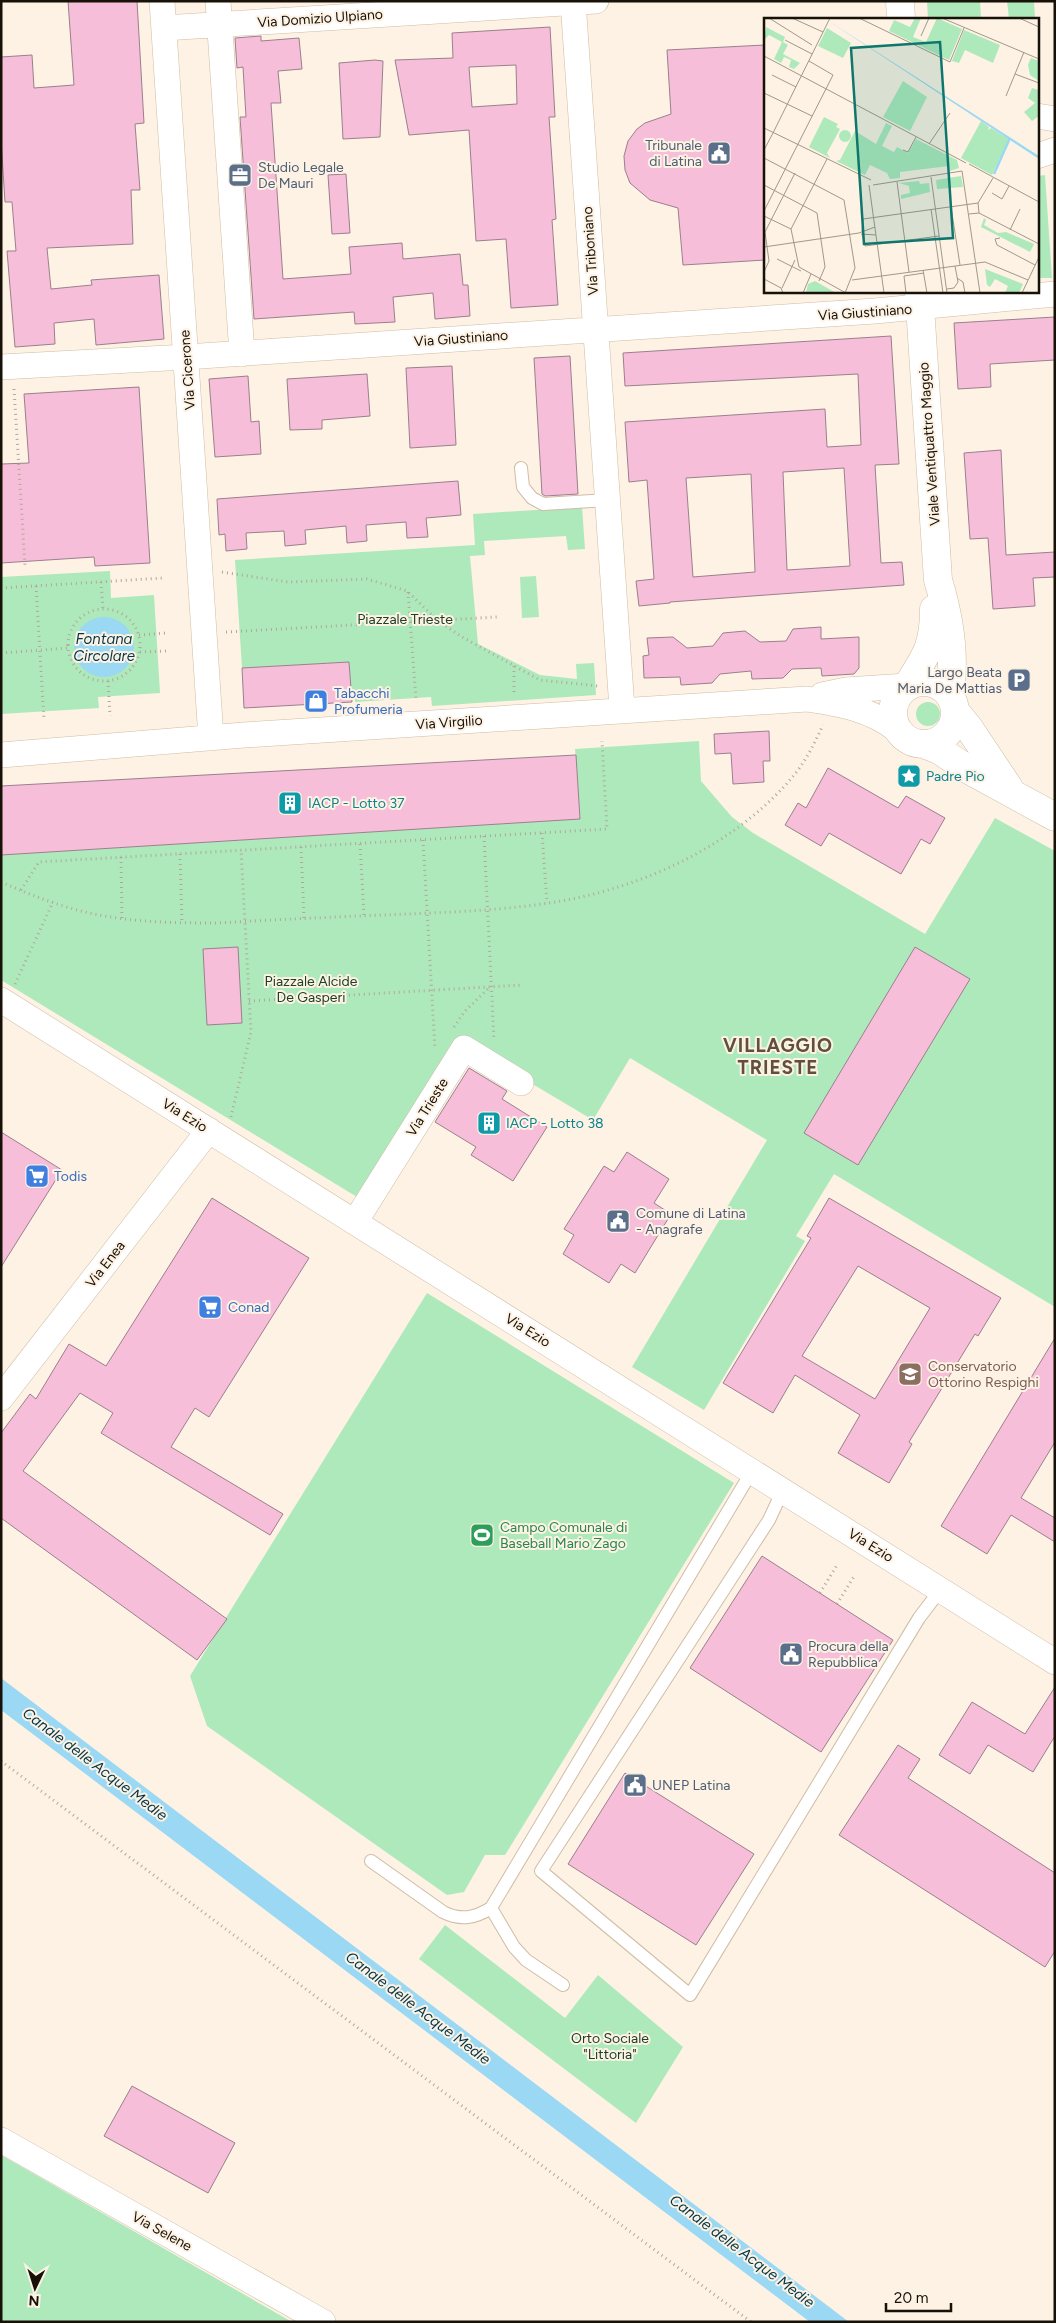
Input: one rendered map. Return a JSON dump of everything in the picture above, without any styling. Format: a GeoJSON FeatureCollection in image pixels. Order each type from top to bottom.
{"type":"FeatureCollection","features":[{"type":"Feature","properties":{"kind":"main road"},"geometry":{"type":"LineString","coordinates":[[900,1],[902,18]]}},
{"type":"Feature","properties":{"kind":"main road","name":"Viale Ventiquattro Maggio"},"geometry":{"type":"LineString","coordinates":[[919,300],[938,580]]}},
{"type":"Feature","properties":{"kind":"main road"},"geometry":{"type":"LineString","coordinates":[[938,580],[934,605],[932,641],[926,656],[907,686],[899,693],[892,711],[893,721],[904,738],[939,750],[969,770],[1055,817]]}},
{"type":"Feature","properties":{"kind":"main road"},"geometry":{"type":"LineString","coordinates":[[923,744],[933,742],[950,731],[954,721],[952,703],[953,676],[946,606],[938,580]]}},
{"type":"Feature","properties":{"kind":"main road"},"geometry":{"type":"LineString","coordinates":[[907,686],[925,682],[943,688],[1012,792]]}},
{"type":"Feature","properties":{"kind":"street","name":"Via Cicerone"},"geometry":{"type":"LineString","coordinates":[[162,1],[211,738]]}},
{"type":"Feature","properties":{"kind":"street","name":"Via Domizio Ulpiano"},"geometry":{"type":"LineString","coordinates":[[164,28],[218,13],[580,2]]}},
{"type":"Feature","properties":{"kind":"street","name":"Via Triboniano"},"geometry":{"type":"LineString","coordinates":[[580,2],[595,329],[622,710]]}},
{"type":"Feature","properties":{"kind":"street"},"geometry":{"type":"LineString","coordinates":[[218,13],[242,354]]}},
{"type":"Feature","properties":{"kind":"street"},"geometry":{"type":"LineString","coordinates":[[1038,116],[1055,120]]}},
{"type":"Feature","properties":{"kind":"street"},"geometry":{"type":"LineString","coordinates":[[1038,156],[1055,150]]}},
{"type":"Feature","properties":{"kind":"street","name":"Via Giustiniano"},"geometry":{"type":"LineString","coordinates":[[1,367],[242,354],[595,329],[919,300],[1055,294]]}},
{"type":"Feature","properties":{"kind":"street"},"geometry":{"type":"LineString","coordinates":[[807,699],[846,690],[907,686]]}},
{"type":"Feature","properties":{"kind":"street"},"geometry":{"type":"LineString","coordinates":[[807,699],[843,704],[862,710],[886,721],[898,730]]}},
{"type":"Feature","properties":{"kind":"street","name":"Via Virgilio"},"geometry":{"type":"LineString","coordinates":[[1,755],[211,738],[807,699]]}},
{"type":"Feature","properties":{"kind":"street","name":"Via Ezio"},"geometry":{"type":"LineString","coordinates":[[7,995],[219,1127],[356,1222],[1055,1662]]}},
{"type":"Feature","properties":{"kind":"street","name":"Via Trieste"},"geometry":{"type":"LineString","coordinates":[[356,1222],[464,1048],[521,1083]]}},
{"type":"Feature","properties":{"kind":"street","name":"Via Enea"},"geometry":{"type":"LineString","coordinates":[[1,1398],[219,1127]]}},
{"type":"Feature","properties":{"kind":"street","name":"Via Selene"},"geometry":{"type":"LineString","coordinates":[[1,2140],[323,2322]]}},
{"type":"Feature","properties":{"kind":"lane"},"geometry":{"type":"LineString","coordinates":[[521,468],[523,487],[532,498],[543,504],[608,500]]}},
{"type":"Feature","properties":{"kind":"lane"},"geometry":{"type":"LineString","coordinates":[[371,1861],[443,1912],[455,1918],[468,1918],[481,1914],[491,1908],[752,1470]]}},
{"type":"Feature","properties":{"kind":"lane"},"geometry":{"type":"LineString","coordinates":[[783,1490],[769,1520],[541,1871],[690,1994],[919,1618],[941,1589]]}},
{"type":"Feature","properties":{"kind":"lane"},"geometry":{"type":"LineString","coordinates":[[491,1908],[514,1948],[526,1960],[563,1985]]}},
{"type":"Feature","properties":{"kind":"path"},"geometry":{"type":"LineString","coordinates":[[14,388],[25,565]]}},
{"type":"Feature","properties":{"kind":"path"},"geometry":{"type":"LineString","coordinates":[[221,571],[288,582],[367,579],[408,591],[437,620],[462,638],[540,680],[601,686]]}},
{"type":"Feature","properties":{"kind":"path"},"geometry":{"type":"LineString","coordinates":[[1,588],[163,578]]}},
{"type":"Feature","properties":{"kind":"path"},"geometry":{"type":"LineString","coordinates":[[101,582],[103,610]]}},
{"type":"Feature","properties":{"kind":"path"},"geometry":{"type":"LineString","coordinates":[[36,586],[44,720]]}},
{"type":"Feature","properties":{"kind":"path"},"geometry":{"type":"LineString","coordinates":[[408,591],[417,708]]}},
{"type":"Feature","properties":{"kind":"path"},"geometry":{"type":"LineString","coordinates":[[103,610],[122,614],[130,620],[139,635],[140,652],[133,667],[126,674],[108,682],[91,678],[77,669],[71,659],[68,648],[69,636],[78,622],[91,612],[103,610]]}},
{"type":"Feature","properties":{"kind":"path"},"geometry":{"type":"LineString","coordinates":[[225,632],[497,617]]}},
{"type":"Feature","properties":{"kind":"path"},"geometry":{"type":"LineString","coordinates":[[139,635],[166,634]]}},
{"type":"Feature","properties":{"kind":"path"},"geometry":{"type":"LineString","coordinates":[[1,653],[68,648]]}},
{"type":"Feature","properties":{"kind":"path"},"geometry":{"type":"LineString","coordinates":[[140,652],[167,650]]}},
{"type":"Feature","properties":{"kind":"path"},"geometry":{"type":"LineString","coordinates":[[514,666],[514,703]]}},
{"type":"Feature","properties":{"kind":"path"},"geometry":{"type":"LineString","coordinates":[[108,682],[110,716]]}},
{"type":"Feature","properties":{"kind":"path"},"geometry":{"type":"LineString","coordinates":[[1,882],[71,908],[122,919],[182,923],[244,922],[427,913],[488,909],[574,899],[613,888],[653,873],[678,862],[733,832],[782,789],[813,747],[824,723]]}},
{"type":"Feature","properties":{"kind":"path"},"geometry":{"type":"LineString","coordinates":[[21,890],[39,862],[607,829],[602,741]]}},
{"type":"Feature","properties":{"kind":"path"},"geometry":{"type":"LineString","coordinates":[[542,833],[547,903]]}},
{"type":"Feature","properties":{"kind":"path"},"geometry":{"type":"LineString","coordinates":[[484,836],[496,1067]]}},
{"type":"Feature","properties":{"kind":"path"},"geometry":{"type":"LineString","coordinates":[[423,840],[435,1053],[440,1046]]}},
{"type":"Feature","properties":{"kind":"path"},"geometry":{"type":"LineString","coordinates":[[360,844],[364,916]]}},
{"type":"Feature","properties":{"kind":"path"},"geometry":{"type":"LineString","coordinates":[[301,847],[304,918]]}},
{"type":"Feature","properties":{"kind":"path"},"geometry":{"type":"LineString","coordinates":[[219,1127],[251,1032],[240,850]]}},
{"type":"Feature","properties":{"kind":"path"},"geometry":{"type":"LineString","coordinates":[[180,854],[182,923]]}},
{"type":"Feature","properties":{"kind":"path"},"geometry":{"type":"LineString","coordinates":[[120,857],[122,919]]}},
{"type":"Feature","properties":{"kind":"path"},"geometry":{"type":"LineString","coordinates":[[7,995],[53,902]]}},
{"type":"Feature","properties":{"kind":"path"},"geometry":{"type":"LineString","coordinates":[[450,1032],[465,1012],[492,986]]}},
{"type":"Feature","properties":{"kind":"path"},"geometry":{"type":"LineString","coordinates":[[249,1001],[492,986],[522,986]]}},
{"type":"Feature","properties":{"kind":"path"},"geometry":{"type":"LineString","coordinates":[[820,1593],[837,1565]]}},
{"type":"Feature","properties":{"kind":"path"},"geometry":{"type":"LineString","coordinates":[[837,1604],[855,1575]]}},
{"type":"Feature","properties":{"kind":"path"},"geometry":{"type":"LineString","coordinates":[[1,1761],[751,2322]]}},
{"type":"Feature","properties":{"kind":"green space"},"geometry":{"type":"Polygon","coordinates":[[[927,1],[980,1],[981,18],[928,18],[927,1]]]}},
{"type":"Feature","properties":{"kind":"green space"},"geometry":{"type":"Polygon","coordinates":[[[1007,1],[1034,1],[1035,18],[1009,18],[1007,1]]]}},
{"type":"Feature","properties":{"kind":"green space"},"geometry":{"type":"Polygon","coordinates":[[[1045,175],[1052,278],[1038,278],[1038,176],[1045,175]]]}},
{"type":"Feature","properties":{"kind":"green space","name":"Piazzale Trieste"},"geometry":{"type":"Polygon","coordinates":[[[582,507],[585,549],[568,550],[566,536],[484,541],[485,555],[470,556],[478,644],[540,675],[577,679],[576,664],[594,663],[596,695],[432,706],[431,697],[355,702],[354,692],[351,692],[349,662],[242,668],[235,560],[475,545],[473,514],[582,507]]]}},
{"type":"Feature","properties":{"kind":"green space"},"geometry":{"type":"Polygon","coordinates":[[[110,571],[111,598],[154,595],[160,693],[98,697],[99,708],[1,714],[1,577],[110,571]]]}},
{"type":"Feature","properties":{"kind":"green space"},"geometry":{"type":"Polygon","coordinates":[[[536,576],[539,617],[522,618],[520,577],[536,576]]]}},
{"type":"Feature","properties":{"kind":"green space","name":"Largo Beata Maria De Mattias"},"geometry":{"type":"Polygon","coordinates":[[[928,702],[936,706],[940,714],[936,722],[928,726],[920,722],[916,714],[920,706],[928,702]]]}},
{"type":"Feature","properties":{"kind":"green space","name":"Piazzale Alcide De Gasperi"},"geometry":{"type":"Polygon","coordinates":[[[699,741],[701,781],[732,817],[753,833],[925,934],[995,818],[1055,851],[1055,1307],[834,1174],[796,1236],[805,1241],[704,1410],[632,1367],[767,1140],[630,1058],[593,1120],[460,1041],[362,1200],[1,980],[1,855],[580,819],[575,749],[699,741]]]}},
{"type":"Feature","properties":{"kind":"green space","name":"Campo Comunale di Baseball Mario Zago"},"geometry":{"type":"Polygon","coordinates":[[[427,1293],[734,1483],[505,1855],[485,1855],[464,1892],[447,1895],[207,1726],[190,1676],[427,1293]]]}},
{"type":"Feature","properties":{"kind":"green space","name":"Orto Sociale \"Littoria\""},"geometry":{"type":"Polygon","coordinates":[[[445,1925],[565,2018],[598,1975],[683,2047],[636,2123],[419,1959],[445,1925]]]}},
{"type":"Feature","properties":{"kind":"green space"},"geometry":{"type":"Polygon","coordinates":[[[1,2155],[292,2322],[1,2322],[1,2155]]]}},
{"type":"Feature","properties":{"kind":"water","name":"Fontana Circolare"},"geometry":{"type":"Polygon","coordinates":[[[98,617],[110,617],[126,625],[132,635],[134,647],[132,659],[126,669],[110,677],[98,677],[82,669],[74,653],[74,641],[82,625],[98,617]]]}},
{"type":"Feature","properties":{"kind":"water","name":"Canale delle Acque Medie"},"geometry":{"type":"Polygon","coordinates":[[[1,1678],[849,2322],[810,2322],[1,1710],[1,1678]]]}},
{"type":"Feature","properties":{"kind":"building"},"geometry":{"type":"Polygon","coordinates":[[[68,1],[137,1],[144,123],[135,124],[140,190],[131,190],[133,244],[47,248],[51,289],[92,285],[91,280],[159,275],[164,339],[96,345],[94,319],[54,323],[55,344],[15,347],[7,251],[16,251],[12,202],[5,202],[1,140],[1,57],[32,55],[34,88],[74,85],[68,1]]]}},
{"type":"Feature","properties":{"kind":"building"},"geometry":{"type":"Polygon","coordinates":[[[550,27],[555,117],[549,117],[556,219],[552,220],[558,305],[511,308],[506,239],[476,241],[469,130],[409,135],[395,60],[453,58],[452,33],[550,27]],[[516,65],[469,67],[472,107],[517,104],[516,65]]]}},
{"type":"Feature","properties":{"kind":"building"},"geometry":{"type":"Polygon","coordinates":[[[261,36],[261,41],[299,38],[302,69],[278,71],[281,103],[271,103],[283,279],[351,274],[349,247],[402,243],[403,259],[460,254],[463,285],[468,285],[470,316],[435,319],[433,293],[393,297],[395,322],[355,324],[354,312],[254,319],[240,117],[246,117],[243,67],[237,68],[235,38],[261,36]]]}},
{"type":"Feature","properties":{"kind":"building","name":"Tribunale di Latina"},"geometry":{"type":"Polygon","coordinates":[[[764,45],[764,260],[683,265],[678,208],[650,200],[630,183],[625,170],[624,156],[628,141],[637,129],[645,123],[671,114],[667,50],[764,45]]]}},
{"type":"Feature","properties":{"kind":"building"},"geometry":{"type":"Polygon","coordinates":[[[383,61],[380,137],[343,139],[339,63],[383,61]]]}},
{"type":"Feature","properties":{"kind":"building"},"geometry":{"type":"Polygon","coordinates":[[[346,174],[350,233],[332,234],[328,175],[346,174]]]}},
{"type":"Feature","properties":{"kind":"building"},"geometry":{"type":"Polygon","coordinates":[[[1055,317],[1055,360],[990,364],[991,387],[958,389],[954,323],[1055,317]]]}},
{"type":"Feature","properties":{"kind":"building"},"geometry":{"type":"Polygon","coordinates":[[[891,336],[899,464],[875,465],[881,563],[902,562],[904,585],[670,602],[639,606],[636,581],[654,579],[647,480],[629,482],[625,422],[825,409],[827,447],[861,445],[858,374],[625,386],[623,353],[891,336]],[[844,468],[783,472],[787,570],[850,566],[844,468]],[[751,474],[686,478],[693,577],[755,572],[751,474]]]}},
{"type":"Feature","properties":{"kind":"building"},"geometry":{"type":"Polygon","coordinates":[[[570,356],[578,494],[545,496],[542,494],[534,358],[570,356]]]}},
{"type":"Feature","properties":{"kind":"building"},"geometry":{"type":"Polygon","coordinates":[[[452,366],[456,445],[410,448],[406,368],[452,366]]]}},
{"type":"Feature","properties":{"kind":"building"},"geometry":{"type":"Polygon","coordinates":[[[367,374],[370,416],[322,420],[322,429],[290,430],[287,379],[367,374]]]}},
{"type":"Feature","properties":{"kind":"building"},"geometry":{"type":"Polygon","coordinates":[[[248,376],[251,422],[259,421],[261,454],[215,457],[209,379],[248,376]]]}},
{"type":"Feature","properties":{"kind":"building"},"geometry":{"type":"Polygon","coordinates":[[[139,387],[150,563],[95,566],[94,557],[1,563],[1,464],[29,463],[24,394],[139,387]]]}},
{"type":"Feature","properties":{"kind":"building"},"geometry":{"type":"Polygon","coordinates":[[[1001,450],[1006,555],[1055,552],[1055,577],[1033,578],[1035,606],[993,609],[988,538],[970,539],[964,453],[1001,450]]]}},
{"type":"Feature","properties":{"kind":"building"},"geometry":{"type":"Polygon","coordinates":[[[458,481],[461,515],[426,518],[428,537],[407,538],[406,522],[366,525],[367,541],[347,543],[346,526],[305,530],[306,544],[285,546],[284,531],[246,533],[247,549],[226,551],[225,534],[219,535],[217,499],[458,481]]]}},
{"type":"Feature","properties":{"kind":"building"},"geometry":{"type":"Polygon","coordinates":[[[821,627],[821,639],[859,637],[859,668],[854,674],[822,676],[821,668],[792,669],[783,678],[752,679],[751,671],[720,674],[712,683],[681,685],[680,677],[644,678],[643,656],[649,655],[647,638],[673,637],[687,648],[713,646],[723,633],[745,631],[760,642],[786,641],[793,629],[821,627]]]}},
{"type":"Feature","properties":{"kind":"building"},"geometry":{"type":"Polygon","coordinates":[[[349,662],[352,702],[244,708],[242,668],[349,662]]]}},
{"type":"Feature","properties":{"kind":"building"},"geometry":{"type":"Polygon","coordinates":[[[769,731],[770,761],[763,761],[764,782],[733,784],[731,753],[715,754],[714,734],[769,731]]]}},
{"type":"Feature","properties":{"kind":"building","name":"IACP - Lotto 37"},"geometry":{"type":"Polygon","coordinates":[[[576,755],[580,819],[1,855],[1,786],[576,755]]]}},
{"type":"Feature","properties":{"kind":"building"},"geometry":{"type":"Polygon","coordinates":[[[828,768],[898,808],[906,796],[945,818],[930,844],[921,839],[901,874],[829,833],[821,846],[785,825],[798,803],[806,808],[828,768]]]}},
{"type":"Feature","properties":{"kind":"building"},"geometry":{"type":"Polygon","coordinates":[[[238,947],[242,1023],[207,1025],[203,949],[238,947]]]}},
{"type":"Feature","properties":{"kind":"building"},"geometry":{"type":"Polygon","coordinates":[[[915,947],[970,979],[858,1165],[804,1133],[915,947]]]}},
{"type":"Feature","properties":{"kind":"building","name":"IACP - Lotto 38"},"geometry":{"type":"Polygon","coordinates":[[[469,1068],[507,1091],[502,1099],[547,1127],[513,1181],[471,1155],[476,1147],[435,1122],[469,1068]]]}},
{"type":"Feature","properties":{"kind":"building"},"geometry":{"type":"Polygon","coordinates":[[[1,1132],[62,1170],[1,1267],[1,1132]]]}},
{"type":"Feature","properties":{"kind":"building","name":"Comune di Latina - Anagrafe"},"geometry":{"type":"Polygon","coordinates":[[[627,1152],[669,1179],[654,1203],[671,1214],[635,1273],[621,1264],[609,1283],[563,1254],[574,1235],[564,1229],[604,1166],[614,1172],[627,1152]]]}},
{"type":"Feature","properties":{"kind":"building"},"geometry":{"type":"Polygon","coordinates":[[[212,1198],[309,1258],[209,1417],[195,1408],[171,1447],[283,1514],[270,1535],[101,1433],[113,1413],[80,1393],[23,1471],[227,1619],[197,1660],[1,1518],[1,1433],[30,1394],[36,1399],[69,1344],[106,1366],[212,1198]]]}},
{"type":"Feature","properties":{"kind":"building"},"geometry":{"type":"Polygon","coordinates":[[[829,1198],[1001,1298],[978,1336],[975,1334],[909,1442],[912,1444],[889,1483],[838,1453],[860,1415],[795,1375],[773,1413],[723,1383],[811,1238],[807,1236],[829,1198]],[[858,1266],[802,1356],[875,1399],[930,1308],[858,1266]]]}},
{"type":"Feature","properties":{"kind":"building"},"geometry":{"type":"Polygon","coordinates":[[[1055,1338],[1055,1442],[1021,1498],[1055,1518],[1055,1542],[1011,1515],[987,1554],[941,1526],[1055,1338]]]}},
{"type":"Feature","properties":{"kind":"building","name":"Procura della Repubblica"},"geometry":{"type":"Polygon","coordinates":[[[762,1556],[893,1640],[821,1752],[690,1668],[762,1556]]]}},
{"type":"Feature","properties":{"kind":"building"},"geometry":{"type":"Polygon","coordinates":[[[1055,1687],[1055,1736],[1033,1772],[988,1745],[970,1774],[939,1755],[972,1702],[1025,1734],[1055,1687]]]}},
{"type":"Feature","properties":{"kind":"building"},"geometry":{"type":"Polygon","coordinates":[[[898,1745],[920,1759],[908,1778],[1055,1873],[1055,1951],[1045,1967],[839,1835],[898,1745]]]}},
{"type":"Feature","properties":{"kind":"building"},"geometry":{"type":"Polygon","coordinates":[[[625,1773],[754,1854],[696,1945],[568,1864],[625,1773]]]}},
{"type":"Feature","properties":{"kind":"building"},"geometry":{"type":"Polygon","coordinates":[[[132,2086],[235,2143],[208,2193],[104,2136],[132,2086]]]}},
{"type":"Feature","properties":{"kind":"place","name":"Tribunale di Latina"},"geometry":{"type":"Point","coordinates":[719,153]}},
{"type":"Feature","properties":{"kind":"place","name":"Studio Legale De Mauri"},"geometry":{"type":"Point","coordinates":[240,175]}},
{"type":"Feature","properties":{"kind":"place","name":"Largo Beata Maria De Mattias"},"geometry":{"type":"Point","coordinates":[1019,680]}},
{"type":"Feature","properties":{"kind":"place","name":"Tabacchi Profumeria"},"geometry":{"type":"Point","coordinates":[316,701]}},
{"type":"Feature","properties":{"kind":"place","name":"Padre Pio"},"geometry":{"type":"Point","coordinates":[909,776]}},
{"type":"Feature","properties":{"kind":"place","name":"IACP - Lotto 37"},"geometry":{"type":"Point","coordinates":[290,803]}},
{"type":"Feature","properties":{"kind":"place","name":"IACP - Lotto 38"},"geometry":{"type":"Point","coordinates":[489,1123]}},
{"type":"Feature","properties":{"kind":"place","name":"Todis"},"geometry":{"type":"Point","coordinates":[37,1176]}},
{"type":"Feature","properties":{"kind":"place","name":"Comune di Latina - Anagrafe"},"geometry":{"type":"Point","coordinates":[618,1221]}},
{"type":"Feature","properties":{"kind":"place","name":"Conad"},"geometry":{"type":"Point","coordinates":[210,1307]}},
{"type":"Feature","properties":{"kind":"place","name":"Conservatorio Ottorino Respighi"},"geometry":{"type":"Point","coordinates":[910,1374]}},
{"type":"Feature","properties":{"kind":"place","name":"Campo Comunale di Baseball Mario Zago"},"geometry":{"type":"Point","coordinates":[482,1535]}},
{"type":"Feature","properties":{"kind":"place","name":"Procura della Repubblica"},"geometry":{"type":"Point","coordinates":[791,1654]}},
{"type":"Feature","properties":{"kind":"place","name":"UNEP Latina"},"geometry":{"type":"Point","coordinates":[635,1785]}},
{"type":"Feature","properties":{"kind":"district","name":"VILLAGGIO TRIESTE"},"geometry":{"type":"Point","coordinates":[778,1056]}}]}
